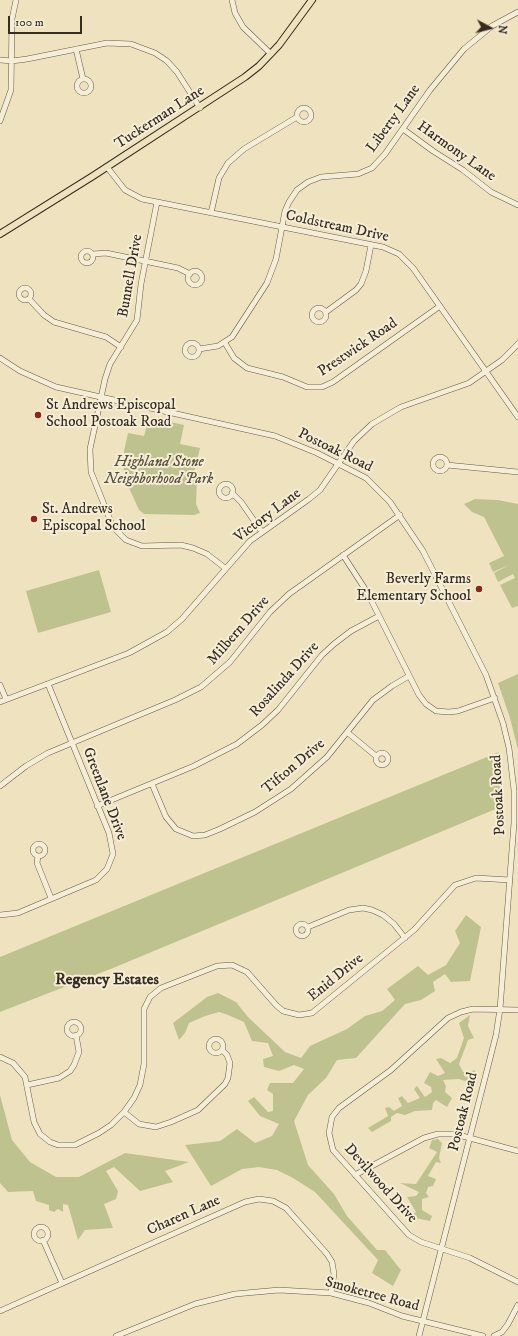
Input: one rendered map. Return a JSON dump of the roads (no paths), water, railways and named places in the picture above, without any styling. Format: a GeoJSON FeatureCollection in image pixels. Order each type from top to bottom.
{"type":"FeatureCollection","features":[{"type":"Feature","properties":{"kind":"main road","name":"Tuckerman Lane"},"geometry":{"type":"LineString","coordinates":[[0,234],[200,108],[245,77],[271,54],[312,0]]}},
{"type":"Feature","properties":{"kind":"street"},"geometry":{"type":"LineString","coordinates":[[0,121],[10,97],[12,81],[12,19],[16,0]]}},
{"type":"Feature","properties":{"kind":"street"},"geometry":{"type":"LineString","coordinates":[[232,0],[235,13],[243,27],[271,54]]}},
{"type":"Feature","properties":{"kind":"street","name":"Liberty Lane"},"geometry":{"type":"LineString","coordinates":[[225,343],[238,330],[267,283],[276,259],[282,227],[289,202],[302,186],[321,177],[358,174],[368,171],[378,163],[431,89],[464,49],[492,26],[518,12]]}},
{"type":"Feature","properties":{"kind":"street"},"geometry":{"type":"LineString","coordinates":[[0,60],[12,61],[107,43],[132,44],[148,49],[172,66],[200,108]]}},
{"type":"Feature","properties":{"kind":"street"},"geometry":{"type":"LineString","coordinates":[[76,49],[83,79]]}},
{"type":"Feature","properties":{"kind":"street"},"geometry":{"type":"LineString","coordinates":[[211,213],[219,178],[228,163],[244,149],[297,117]]}},
{"type":"Feature","properties":{"kind":"street","name":"Harmony Lane"},"geometry":{"type":"LineString","coordinates":[[403,129],[433,151],[463,170],[491,192],[518,204]]}},
{"type":"Feature","properties":{"kind":"street","name":"Coldstream Drive"},"geometry":{"type":"LineString","coordinates":[[107,167],[125,190],[138,198],[371,245],[388,249],[404,258],[440,306],[518,417]]}},
{"type":"Feature","properties":{"kind":"street","name":"Bunnell Drive"},"geometry":{"type":"LineString","coordinates":[[157,202],[145,261],[137,320],[110,364],[91,445],[90,464],[93,480],[116,532],[126,540],[137,545],[181,546],[193,548],[207,554],[225,568]]}},
{"type":"Feature","properties":{"kind":"street"},"geometry":{"type":"LineString","coordinates":[[326,312],[356,290],[361,284],[366,271],[371,245]]}},
{"type":"Feature","properties":{"kind":"street"},"geometry":{"type":"LineString","coordinates":[[93,254],[106,254],[145,261],[178,268],[190,274]]}},
{"type":"Feature","properties":{"kind":"street"},"geometry":{"type":"LineString","coordinates":[[29,299],[44,315],[54,322],[106,337],[121,347]]}},
{"type":"Feature","properties":{"kind":"street","name":"Prestwick Road"},"geometry":{"type":"LineString","coordinates":[[225,343],[234,358],[247,368],[283,377],[307,387],[322,387],[333,382],[440,306]]}},
{"type":"Feature","properties":{"kind":"street"},"geometry":{"type":"LineString","coordinates":[[199,349],[225,343]]}},
{"type":"Feature","properties":{"kind":"street","name":"Victory Lane"},"geometry":{"type":"LineString","coordinates":[[0,702],[129,653],[160,637],[182,619],[242,549],[262,532],[315,494],[359,436],[380,418],[401,407],[458,388],[486,372],[502,360],[518,344]]}},
{"type":"Feature","properties":{"kind":"street","name":"Postoak Road"},"geometry":{"type":"LineString","coordinates":[[0,358],[20,371],[42,382],[70,392],[275,436],[357,472],[374,484],[400,515],[435,572],[495,698],[503,723],[512,771],[515,846],[510,880],[500,1009],[496,1035],[419,1336]]}},
{"type":"Feature","properties":{"kind":"street"},"geometry":{"type":"LineString","coordinates":[[447,465],[518,472]]}},
{"type":"Feature","properties":{"kind":"street"},"geometry":{"type":"LineString","coordinates":[[232,494],[241,502],[262,532]]}},
{"type":"Feature","properties":{"kind":"street","name":"Milbern Drive"},"geometry":{"type":"LineString","coordinates":[[0,786],[26,766],[71,742],[175,700],[201,686],[230,662],[283,599],[400,515]]}},
{"type":"Feature","properties":{"kind":"street"},"geometry":{"type":"LineString","coordinates":[[343,555],[366,591],[420,698],[430,708],[441,712],[458,711],[495,698]]}},
{"type":"Feature","properties":{"kind":"street","name":"Rosalinda Drive"},"geometry":{"type":"LineString","coordinates":[[97,806],[216,756],[247,737],[283,706],[311,668],[332,646],[351,631],[379,616]]}},
{"type":"Feature","properties":{"kind":"street","name":"Tifton Drive"},"geometry":{"type":"LineString","coordinates":[[152,784],[171,825],[187,835],[204,835],[249,815],[277,799],[315,768],[348,733],[373,700],[409,676]]}},
{"type":"Feature","properties":{"kind":"street","name":"Greenlane Drive"},"geometry":{"type":"LineString","coordinates":[[0,915],[18,913],[96,880],[110,864],[113,854],[113,845],[48,684]]}},
{"type":"Feature","properties":{"kind":"street"},"geometry":{"type":"LineString","coordinates":[[0,685],[6,699]]}},
{"type":"Feature","properties":{"kind":"street"},"geometry":{"type":"LineString","coordinates":[[348,733],[376,756]]}},
{"type":"Feature","properties":{"kind":"street"},"geometry":{"type":"LineString","coordinates":[[38,856],[37,863],[51,898]]}},
{"type":"Feature","properties":{"kind":"street","name":"Enid Drive"},"geometry":{"type":"LineString","coordinates":[[0,1057],[13,1063],[20,1069],[27,1085],[34,1122],[46,1140],[58,1145],[71,1146],[81,1143],[105,1129],[124,1112],[134,1098],[142,1075],[145,1053],[144,1009],[150,997],[161,988],[217,966],[232,965],[247,972],[279,1009],[292,1015],[305,1015],[318,1010],[404,938],[423,921],[447,892],[460,882],[476,878],[510,880]]}},
{"type":"Feature","properties":{"kind":"street"},"geometry":{"type":"LineString","coordinates":[[308,927],[349,910],[363,908],[383,915],[394,924],[404,938]]}},
{"type":"Feature","properties":{"kind":"street","name":"Devilwood Drive"},"geometry":{"type":"LineString","coordinates":[[518,1010],[473,1009],[449,1017],[386,1074],[339,1108],[330,1122],[330,1142],[333,1150],[409,1235],[421,1242],[470,1258],[518,1282]]}},
{"type":"Feature","properties":{"kind":"street"},"geometry":{"type":"LineString","coordinates":[[27,1085],[59,1078],[70,1071],[78,1057],[79,1047],[76,1035]]}},
{"type":"Feature","properties":{"kind":"street"},"geometry":{"type":"LineString","coordinates":[[124,1112],[139,1124],[156,1127],[172,1122],[198,1110],[225,1084],[228,1078],[230,1063],[227,1055],[222,1050]]}},
{"type":"Feature","properties":{"kind":"street"},"geometry":{"type":"LineString","coordinates":[[355,1175],[434,1135],[455,1134],[518,1151]]}},
{"type":"Feature","properties":{"kind":"street","name":"Charen Lane"},"geometry":{"type":"LineString","coordinates":[[0,1310],[245,1202],[259,1199],[273,1201],[286,1208],[327,1254],[332,1262],[334,1274],[331,1293]]}},
{"type":"Feature","properties":{"kind":"street"},"geometry":{"type":"LineString","coordinates":[[43,1240],[62,1283]]}},
{"type":"Feature","properties":{"kind":"street","name":"Smoketree Road"},"geometry":{"type":"LineString","coordinates":[[116,1336],[180,1309],[222,1297],[277,1290],[331,1293],[359,1300],[393,1313],[483,1336]]}},
{"type":"Feature","properties":{"kind":"street"},"geometry":{"type":"LineString","coordinates":[[494,1336],[502,1332],[508,1324],[518,1304]]}},
{"type":"Feature","properties":{"kind":"place","name":"St Andrews Episcopal School Postoak Road"},"geometry":{"type":"Point","coordinates":[38,415]}},
{"type":"Feature","properties":{"kind":"place","name":"St. Andrews Episcopal School"},"geometry":{"type":"Point","coordinates":[34,519]}},
{"type":"Feature","properties":{"kind":"place","name":"Beverly Farms Elementary School"},"geometry":{"type":"Point","coordinates":[479,589]}},
{"type":"Feature","properties":{"kind":"district","name":"Regency Estates"},"geometry":{"type":"Point","coordinates":[107,981]}},
{"type":"Feature","properties":{"kind":"park label","name":"Highland Stone Neighborhood Park"},"geometry":{"type":"Point","coordinates":[159,472]}}]}
